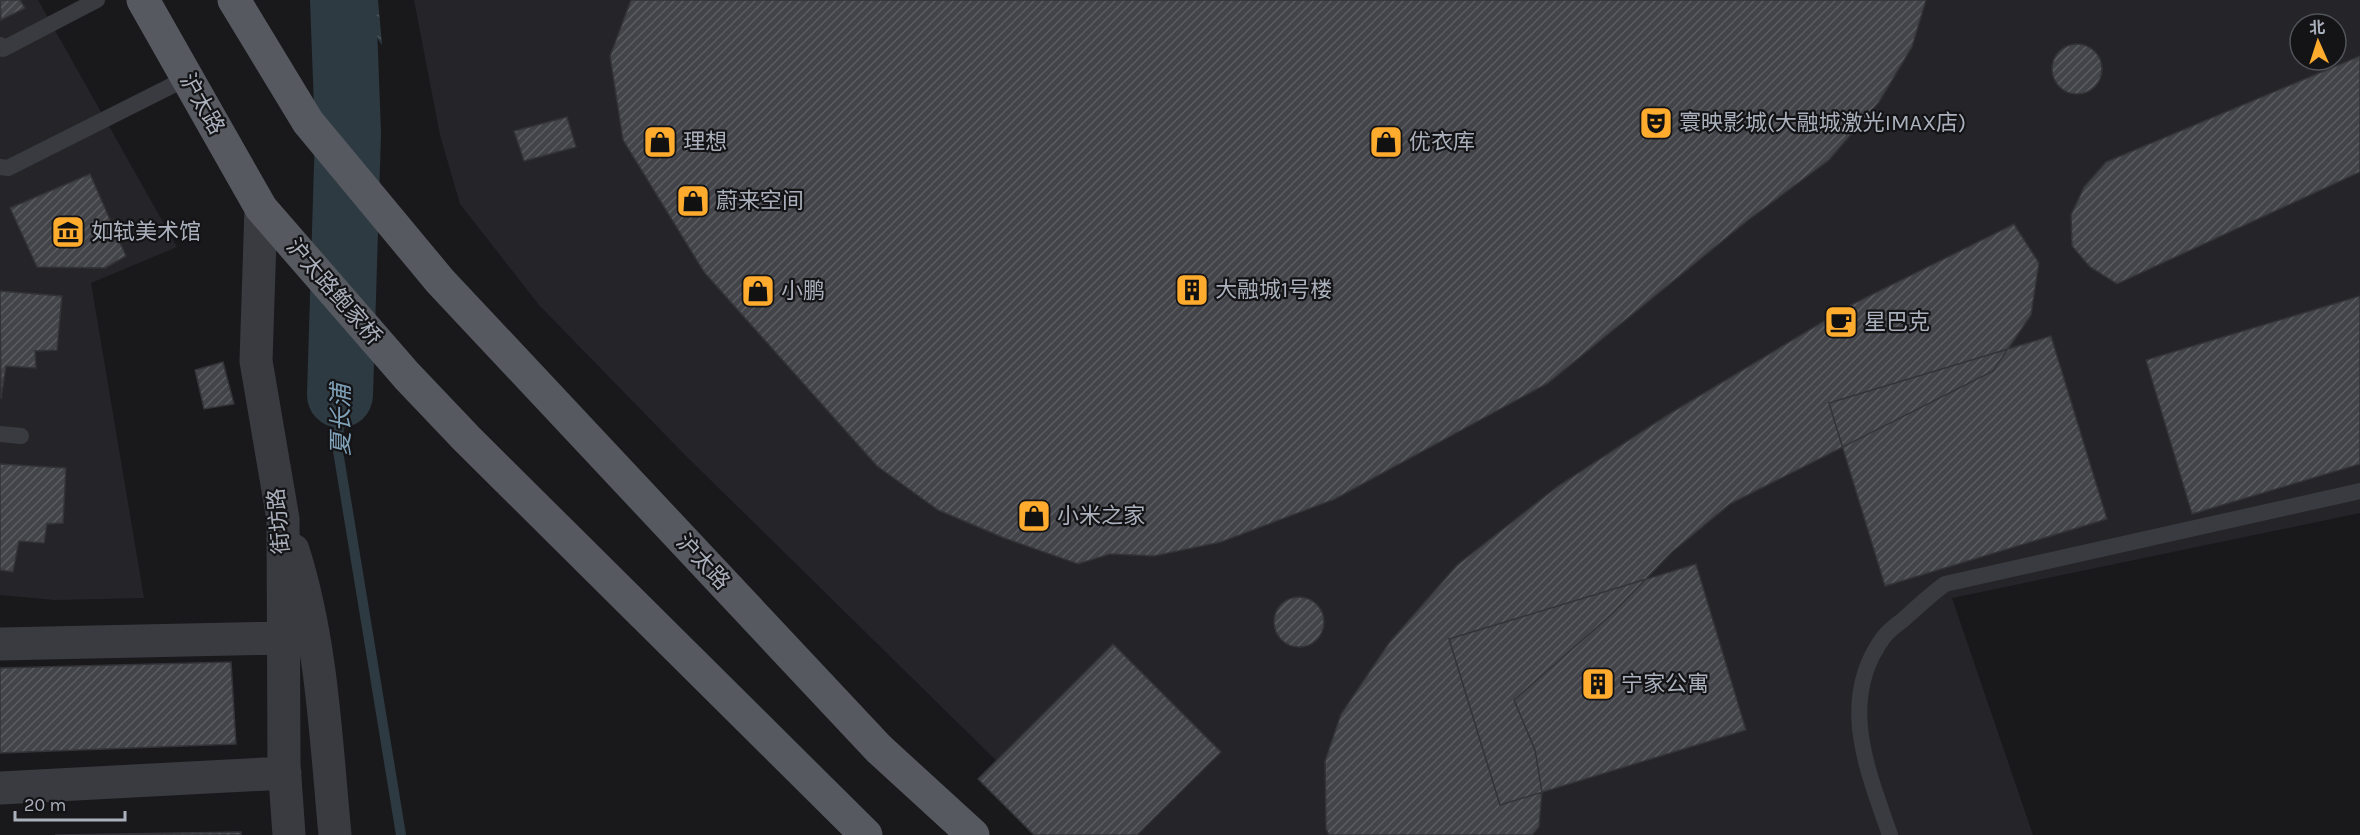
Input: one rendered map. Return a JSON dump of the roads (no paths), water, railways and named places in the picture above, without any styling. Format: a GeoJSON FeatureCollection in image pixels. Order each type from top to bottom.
{"type":"FeatureCollection","features":[{"type":"Feature","properties":{"kind":"main road","name":"沪太路"},"geometry":{"type":"LineString","coordinates":[[143,0],[261,208]]}},
{"type":"Feature","properties":{"kind":"main road","name":"沪太路"},"geometry":{"type":"LineString","coordinates":[[234,0],[308,122],[441,281],[879,749],[973,835]]}},
{"type":"Feature","properties":{"kind":"main road","name":"沪太路鲍家桥"},"geometry":{"type":"LineString","coordinates":[[261,208],[407,376],[467,439],[866,835]]}},
{"type":"Feature","properties":{"kind":"street","name":"街坊路"},"geometry":{"type":"LineString","coordinates":[[261,208],[256,360],[283,519],[285,773],[289,835]]}},
{"type":"Feature","properties":{"kind":"street"},"geometry":{"type":"LineString","coordinates":[[283,519],[306,591],[324,719],[335,835]]}},
{"type":"Feature","properties":{"kind":"street"},"geometry":{"type":"LineString","coordinates":[[0,644],[283,638]]}},
{"type":"Feature","properties":{"kind":"street"},"geometry":{"type":"LineString","coordinates":[[0,788],[285,773]]}},
{"type":"Feature","properties":{"kind":"lane"},"geometry":{"type":"LineString","coordinates":[[0,45],[3,49],[97,0]]}},
{"type":"Feature","properties":{"kind":"lane"},"geometry":{"type":"LineString","coordinates":[[0,167],[8,168],[188,78]]}},
{"type":"Feature","properties":{"kind":"lane"},"geometry":{"type":"LineString","coordinates":[[0,434],[21,436]]}},
{"type":"Feature","properties":{"kind":"lane"},"geometry":{"type":"LineString","coordinates":[[1890,835],[1866,764],[1860,732],[1858,702],[1863,679],[1884,637],[1924,599],[1945,584],[2360,491]]}},
{"type":"Feature","properties":{"kind":"water"},"geometry":{"type":"Polygon","coordinates":[[[352,0],[378,0],[382,45],[352,0]]]}},
{"type":"Feature","properties":{"kind":"waterway","name":"夏长浦"},"geometry":{"type":"LineString","coordinates":[[340,395],[348,133],[343,0]]}},
{"type":"Feature","properties":{"kind":"waterway","name":"夏长浦"},"geometry":{"type":"LineString","coordinates":[[340,395],[338,451],[401,835]]}},
{"type":"Feature","properties":{"kind":"place","name":"寰映影城(大融城激光IMAX店)"},"geometry":{"type":"Point","coordinates":[1656,123]}},
{"type":"Feature","properties":{"kind":"place","name":"理想"},"geometry":{"type":"Point","coordinates":[660,142]}},
{"type":"Feature","properties":{"kind":"place","name":"优衣库"},"geometry":{"type":"Point","coordinates":[1386,142]}},
{"type":"Feature","properties":{"kind":"place","name":"蔚来空间"},"geometry":{"type":"Point","coordinates":[693,201]}},
{"type":"Feature","properties":{"kind":"place","name":"如轼美术馆"},"geometry":{"type":"Point","coordinates":[68,232]}},
{"type":"Feature","properties":{"kind":"place","name":"大融城1号楼"},"geometry":{"type":"Point","coordinates":[1192,290]}},
{"type":"Feature","properties":{"kind":"place","name":"小鹏"},"geometry":{"type":"Point","coordinates":[758,291]}},
{"type":"Feature","properties":{"kind":"place","name":"星巴克"},"geometry":{"type":"Point","coordinates":[1841,322]}},
{"type":"Feature","properties":{"kind":"place","name":"小米之家"},"geometry":{"type":"Point","coordinates":[1034,516]}},
{"type":"Feature","properties":{"kind":"place","name":"宁家公寓"},"geometry":{"type":"Point","coordinates":[1598,684]}}]}
